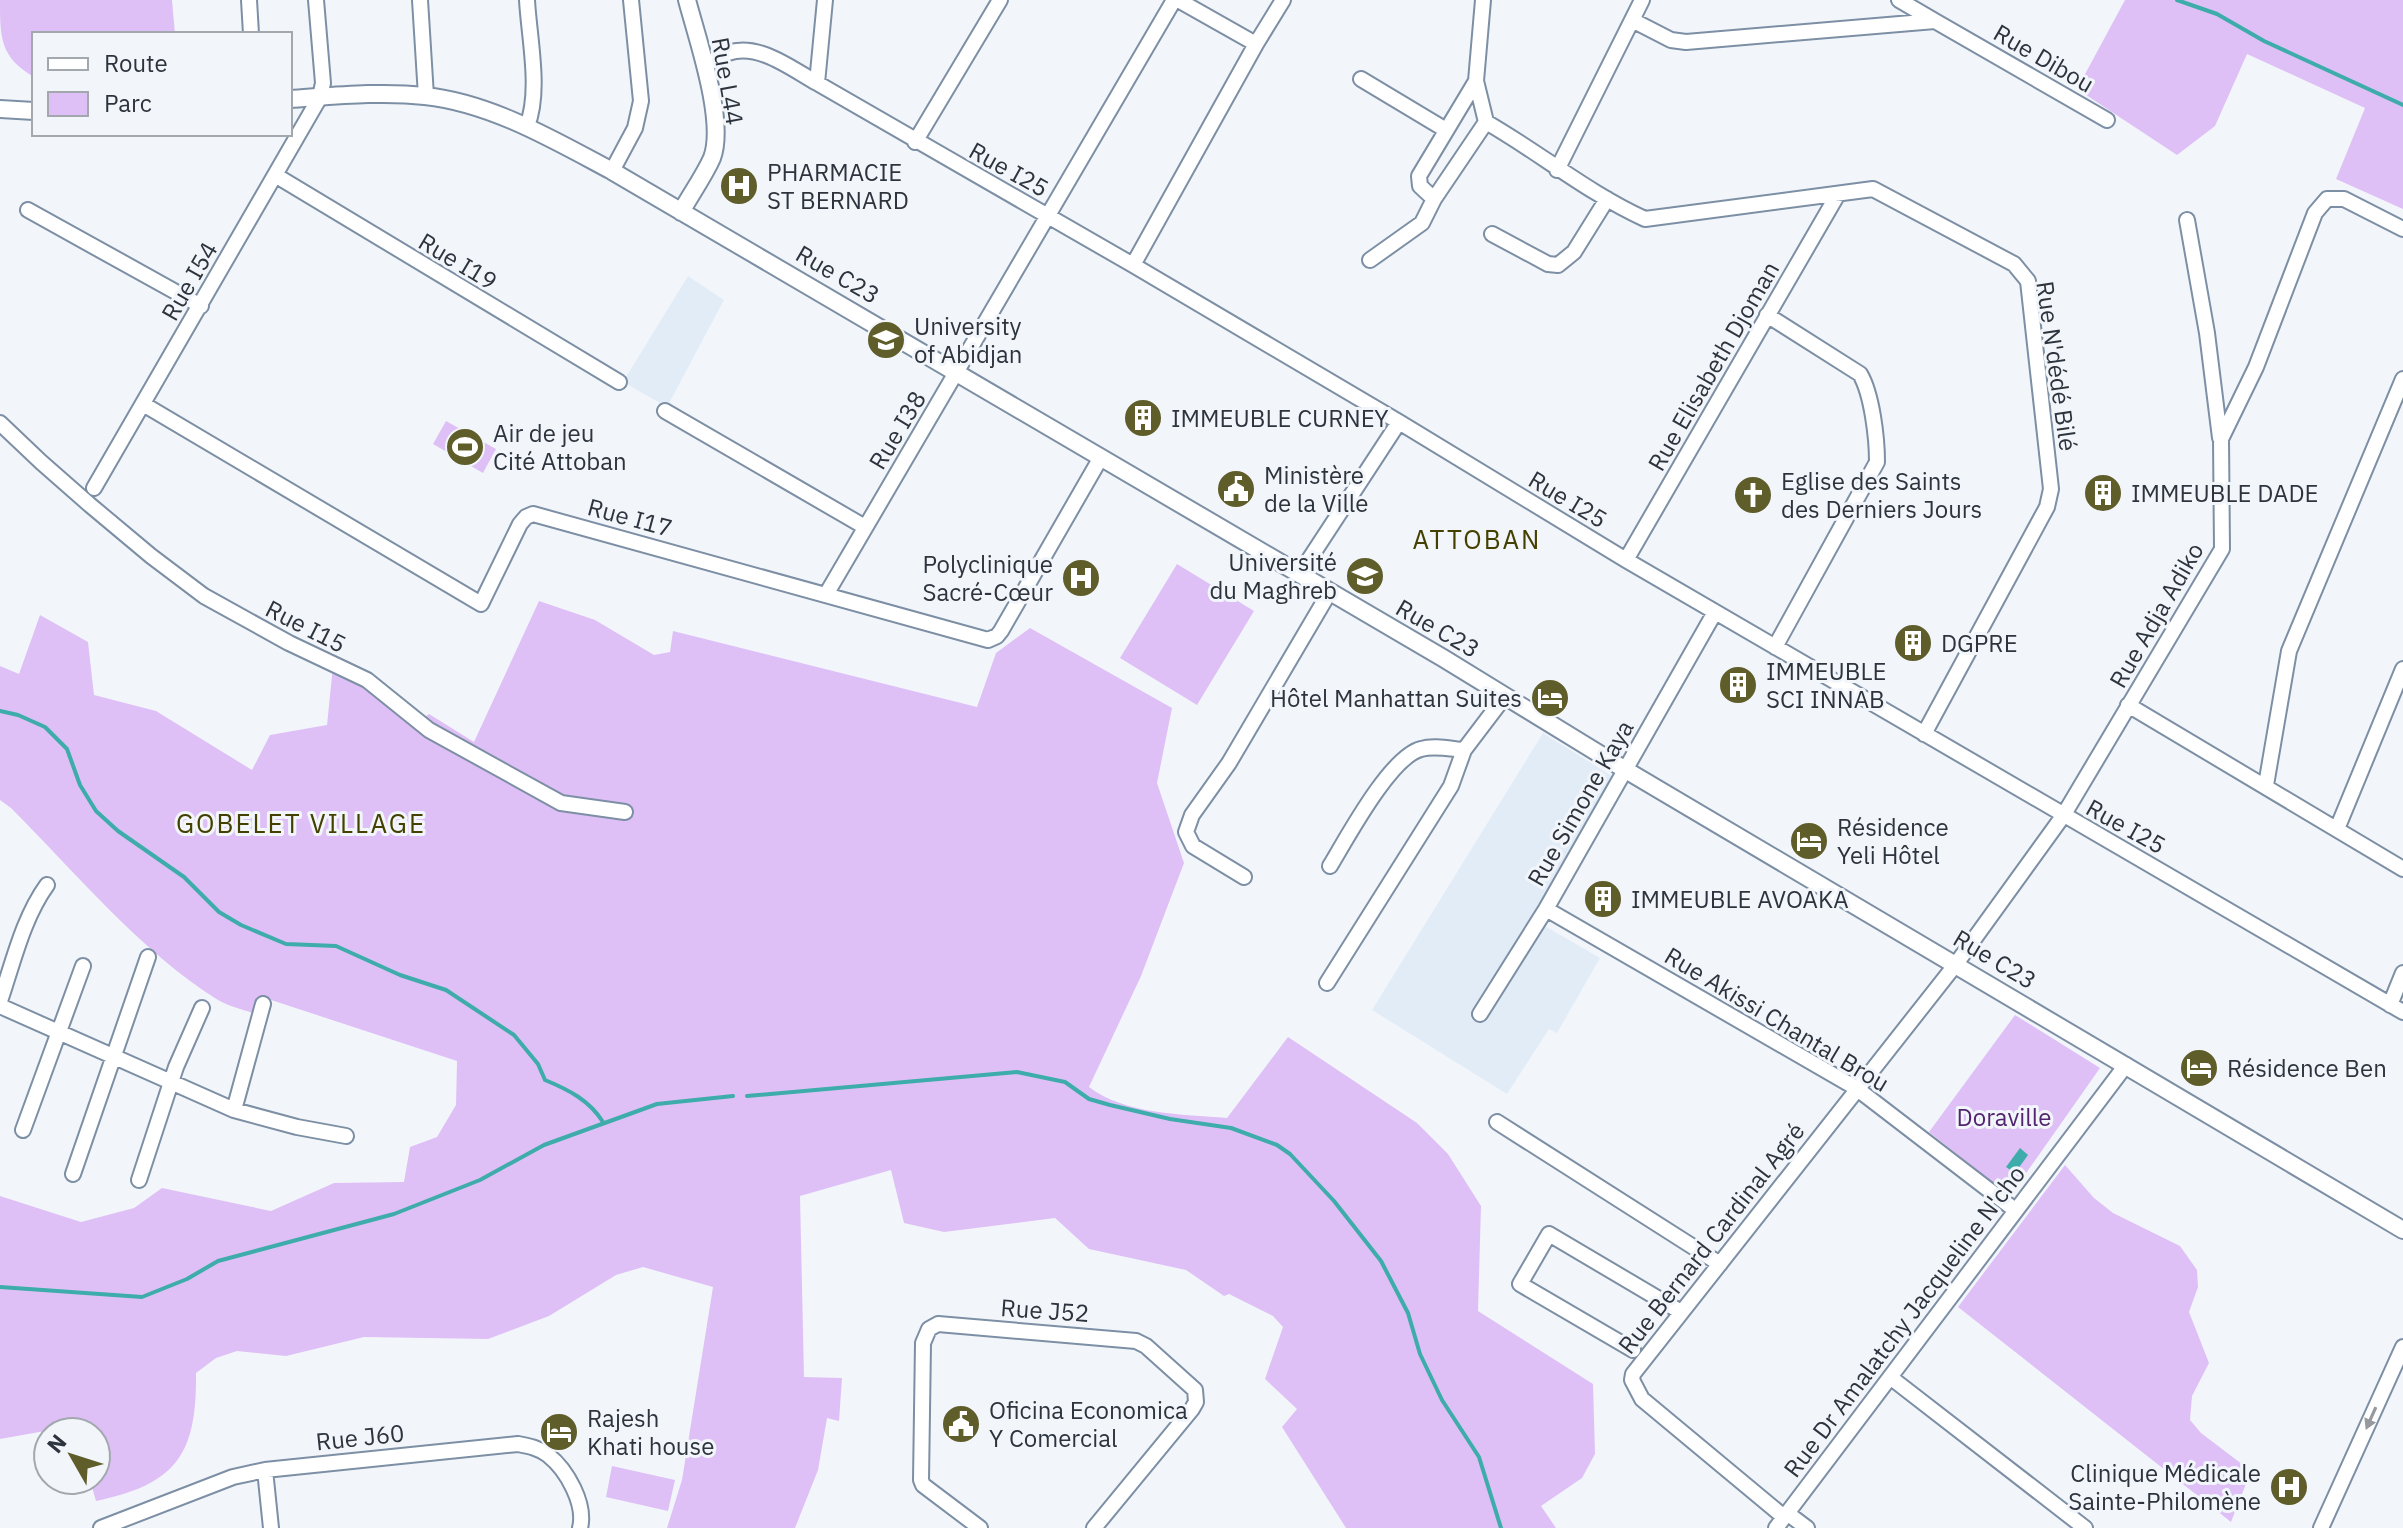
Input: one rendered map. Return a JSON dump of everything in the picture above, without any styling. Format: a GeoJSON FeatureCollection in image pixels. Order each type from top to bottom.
{"type":"FeatureCollection","features":[{"type":"Feature","properties":{"kind":"street"},"geometry":{"type":"LineString","coordinates":[[249,0],[251,32]]}},
{"type":"Feature","properties":{"kind":"street"},"geometry":{"type":"LineString","coordinates":[[316,0],[323,83],[320,97]]}},
{"type":"Feature","properties":{"kind":"street"},"geometry":{"type":"LineString","coordinates":[[420,0],[426,96]]}},
{"type":"Feature","properties":{"kind":"street"},"geometry":{"type":"LineString","coordinates":[[527,0],[533,95],[533,112],[527,126]]}},
{"type":"Feature","properties":{"kind":"street"},"geometry":{"type":"LineString","coordinates":[[612,171],[635,128],[641,101],[631,0]]}},
{"type":"Feature","properties":{"kind":"street","name":"Rue L44"},"geometry":{"type":"LineString","coordinates":[[681,212],[713,155],[716,124],[705,66],[687,0]]}},
{"type":"Feature","properties":{"kind":"street"},"geometry":{"type":"LineString","coordinates":[[817,83],[825,0]]}},
{"type":"Feature","properties":{"kind":"street"},"geometry":{"type":"LineString","coordinates":[[915,142],[1000,0]]}},
{"type":"Feature","properties":{"kind":"street"},"geometry":{"type":"LineString","coordinates":[[1176,0],[1256,44]]}},
{"type":"Feature","properties":{"kind":"street","name":"Rue I38"},"geometry":{"type":"LineString","coordinates":[[827,593],[1176,0]]}},
{"type":"Feature","properties":{"kind":"street"},"geometry":{"type":"LineString","coordinates":[[1133,265],[1283,0]]}},
{"type":"Feature","properties":{"kind":"street"},"geometry":{"type":"LineString","coordinates":[[1370,260],[1422,223],[1434,199],[1486,122],[1476,81],[1483,0]]}},
{"type":"Feature","properties":{"kind":"street"},"geometry":{"type":"LineString","coordinates":[[1557,170],[1642,0]]}},
{"type":"Feature","properties":{"kind":"street","name":"Rue Dibou"},"geometry":{"type":"LineString","coordinates":[[1899,0],[2107,120]]}},
{"type":"Feature","properties":{"kind":"street"},"geometry":{"type":"LineString","coordinates":[[1632,20],[1671,40],[1686,42],[1935,21]]}},
{"type":"Feature","properties":{"kind":"street","name":"Rue I25"},"geometry":{"type":"LineString","coordinates":[[705,66],[727,53],[745,50],[765,55],[817,83],[1133,265],[1626,560],[2063,816],[2397,1008]]}},
{"type":"Feature","properties":{"kind":"street"},"geometry":{"type":"LineString","coordinates":[[1361,79],[1446,130]]}},
{"type":"Feature","properties":{"kind":"street"},"geometry":{"type":"LineString","coordinates":[[1434,199],[1420,186],[1419,176],[1476,81]]}},
{"type":"Feature","properties":{"kind":"street","name":"Rue C23"},"geometry":{"type":"LineString","coordinates":[[292,99],[426,96],[475,108],[527,126],[612,171],[1505,696],[2403,1230]]}},
{"type":"Feature","properties":{"kind":"street","name":"Rue I54"},"geometry":{"type":"LineString","coordinates":[[94,488],[320,97]]}},
{"type":"Feature","properties":{"kind":"street"},"geometry":{"type":"LineString","coordinates":[[0,109],[32,111]]}},
{"type":"Feature","properties":{"kind":"street","name":"Rue N'dédé Bilé"},"geometry":{"type":"LineString","coordinates":[[1486,122],[1557,170],[1645,219],[1873,189],[2014,264],[2028,281],[2051,489],[2047,507],[1924,734]]}},
{"type":"Feature","properties":{"kind":"street","name":"Rue I19"},"geometry":{"type":"LineString","coordinates":[[275,175],[619,382]]}},
{"type":"Feature","properties":{"kind":"street","name":"Rue Elisabeth Djoman"},"geometry":{"type":"LineString","coordinates":[[1626,560],[1838,194]]}},
{"type":"Feature","properties":{"kind":"street"},"geometry":{"type":"LineString","coordinates":[[1492,234],[1548,264],[1558,265],[1574,252],[1607,199]]}},
{"type":"Feature","properties":{"kind":"street","name":"Rue Adja Adiko"},"geometry":{"type":"LineString","coordinates":[[1956,964],[2063,816],[2222,549],[2221,439],[2256,367],[2315,213],[2327,199],[2344,199],[2403,229]]}},
{"type":"Feature","properties":{"kind":"street"},"geometry":{"type":"LineString","coordinates":[[28,210],[201,306]]}},
{"type":"Feature","properties":{"kind":"street"},"geometry":{"type":"LineString","coordinates":[[2187,220],[2207,333],[2221,439]]}},
{"type":"Feature","properties":{"kind":"street"},"geometry":{"type":"LineString","coordinates":[[1767,315],[1860,374],[1866,384],[1877,450],[1877,462],[1775,647]]}},
{"type":"Feature","properties":{"kind":"street"},"geometry":{"type":"LineString","coordinates":[[2266,785],[2289,651],[2403,379]]}},
{"type":"Feature","properties":{"kind":"street","name":"Rue I17"},"geometry":{"type":"LineString","coordinates":[[143,404],[481,604],[520,524],[533,514],[982,638],[994,638],[1001,631],[1100,459]]}},
{"type":"Feature","properties":{"kind":"street"},"geometry":{"type":"LineString","coordinates":[[665,411],[865,527]]}},
{"type":"Feature","properties":{"kind":"street"},"geometry":{"type":"LineString","coordinates":[[1299,575],[1399,422]]}},
{"type":"Feature","properties":{"kind":"street","name":"Rue I15"},"geometry":{"type":"LineString","coordinates":[[0,423],[90,505],[204,596],[289,643],[367,680],[429,730],[561,803],[625,812]]}},
{"type":"Feature","properties":{"kind":"street"},"geometry":{"type":"LineString","coordinates":[[1244,877],[1193,846],[1187,839],[1187,826],[1229,763],[1329,593]]}},
{"type":"Feature","properties":{"kind":"street","name":"Rue Simone Kaya"},"geometry":{"type":"LineString","coordinates":[[1480,1014],[1546,909],[1715,612]]}},
{"type":"Feature","properties":{"kind":"street"},"geometry":{"type":"LineString","coordinates":[[2337,829],[2403,669]]}},
{"type":"Feature","properties":{"kind":"street"},"geometry":{"type":"LineString","coordinates":[[1327,983],[1451,786],[1464,750],[1505,696]]}},
{"type":"Feature","properties":{"kind":"street"},"geometry":{"type":"LineString","coordinates":[[2128,705],[2403,869]]}},
{"type":"Feature","properties":{"kind":"street"},"geometry":{"type":"LineString","coordinates":[[1330,866],[1374,794],[1407,755],[1432,747],[1464,750]]}},
{"type":"Feature","properties":{"kind":"street"},"geometry":{"type":"LineString","coordinates":[[47,885],[38,897],[0,1004],[234,1110],[346,1136]]}},
{"type":"Feature","properties":{"kind":"street","name":"Rue Akissi Chantal Brou"},"geometry":{"type":"LineString","coordinates":[[1546,909],[1856,1088],[2015,1210]]}},
{"type":"Feature","properties":{"kind":"street"},"geometry":{"type":"LineString","coordinates":[[73,1174],[148,957]]}},
{"type":"Feature","properties":{"kind":"street","name":"Rue Bernard Cardinal Agré"},"geometry":{"type":"LineString","coordinates":[[1807,1528],[1782,1519],[1642,1399],[1633,1374],[1956,964]]}},
{"type":"Feature","properties":{"kind":"street"},"geometry":{"type":"LineString","coordinates":[[23,1130],[83,966]]}},
{"type":"Feature","properties":{"kind":"street"},"geometry":{"type":"LineString","coordinates":[[2397,1008],[2403,973]]}},
{"type":"Feature","properties":{"kind":"street"},"geometry":{"type":"LineString","coordinates":[[234,1110],[263,1004]]}},
{"type":"Feature","properties":{"kind":"street"},"geometry":{"type":"LineString","coordinates":[[139,1180],[171,1082],[202,1008]]}},
{"type":"Feature","properties":{"kind":"street","name":"Rue Dr Amalatchy Jacqueline N'cho"},"geometry":{"type":"LineString","coordinates":[[1782,1519],[2126,1065]]}},
{"type":"Feature","properties":{"kind":"street"},"geometry":{"type":"LineString","coordinates":[[1497,1122],[1720,1264]]}},
{"type":"Feature","properties":{"kind":"street"},"geometry":{"type":"LineString","coordinates":[[1633,1350],[1520,1284],[1549,1234],[1681,1312]]}},
{"type":"Feature","properties":{"kind":"street","name":"Rue J52"},"geometry":{"type":"LineString","coordinates":[[980,1528],[921,1480],[923,1343],[929,1329],[938,1324],[1136,1341],[1195,1390],[1196,1402],[1192,1409],[1094,1528]]}},
{"type":"Feature","properties":{"kind":"street"},"geometry":{"type":"LineString","coordinates":[[2321,1528],[2403,1347]]}},
{"type":"Feature","properties":{"kind":"street"},"geometry":{"type":"LineString","coordinates":[[1890,1377],[2085,1528]]}},
{"type":"Feature","properties":{"kind":"street","name":"Rue J60"},"geometry":{"type":"LineString","coordinates":[[101,1528],[233,1477],[265,1470],[518,1444],[532,1446],[547,1454],[560,1467],[578,1501],[582,1521],[580,1528]]}},
{"type":"Feature","properties":{"kind":"street"},"geometry":{"type":"LineString","coordinates":[[265,1470],[271,1528]]}},
{"type":"Feature","properties":{"kind":"shaded area"},"geometry":{"type":"Polygon","coordinates":[[[688,276],[724,300],[667,407],[623,382],[688,276]]]}},
{"type":"Feature","properties":{"kind":"shaded area"},"geometry":{"type":"Polygon","coordinates":[[[1543,733],[1612,776],[1531,918],[1600,958],[1557,1033],[1549,1029],[1507,1094],[1372,1010],[1543,733]]]}},
{"type":"Feature","properties":{"kind":"green space"},"geometry":{"type":"Polygon","coordinates":[[[0,0],[172,0],[175,32],[32,32],[32,76],[8,54],[1,25],[0,0]]]}},
{"type":"Feature","properties":{"kind":"green space"},"geometry":{"type":"Polygon","coordinates":[[[2125,0],[2403,0],[2403,209],[2336,179],[2365,108],[2247,54],[2215,126],[2177,155],[2077,89],[2125,0]]]}},
{"type":"Feature","properties":{"kind":"green space","name":"Air de jeu Cité Attoban"},"geometry":{"type":"Polygon","coordinates":[[[446,421],[496,449],[483,473],[433,444],[446,421]]]}},
{"type":"Feature","properties":{"kind":"green space"},"geometry":{"type":"Polygon","coordinates":[[[1177,564],[1254,611],[1197,705],[1120,658],[1177,564]]]}},
{"type":"Feature","properties":{"kind":"green space"},"geometry":{"type":"Polygon","coordinates":[[[539,601],[595,620],[654,655],[670,652],[673,631],[977,707],[996,653],[1030,628],[1172,708],[1157,783],[1184,863],[1141,976],[1089,1087],[1137,1108],[1227,1118],[1288,1037],[1417,1123],[1448,1154],[1481,1206],[1478,1311],[1593,1384],[1595,1454],[1582,1478],[1541,1506],[1556,1528],[1346,1528],[1282,1427],[1297,1409],[1265,1379],[1283,1327],[1273,1316],[1229,1294],[1224,1296],[1186,1270],[1089,1249],[1055,1218],[944,1232],[904,1223],[891,1170],[800,1196],[804,1377],[842,1378],[839,1421],[827,1418],[818,1470],[795,1528],[667,1528],[682,1480],[713,1287],[643,1267],[616,1275],[549,1316],[488,1339],[364,1337],[286,1356],[237,1351],[216,1358],[196,1373],[192,1425],[186,1445],[176,1461],[163,1475],[123,1494],[96,1501],[95,1496],[112,1496],[112,1416],[32,1416],[32,1433],[0,1439],[0,1196],[81,1222],[134,1208],[162,1188],[271,1211],[334,1183],[404,1182],[410,1147],[437,1137],[456,1105],[457,1061],[262,997],[253,1013],[235,1007],[218,1000],[162,959],[0,800],[0,666],[19,674],[40,615],[88,642],[94,695],[156,711],[252,770],[270,735],[327,725],[333,666],[415,724],[429,714],[474,742],[539,601]]]}},
{"type":"Feature","properties":{"kind":"green space","name":"Doraville"},"geometry":{"type":"Polygon","coordinates":[[[2015,1015],[2100,1068],[2010,1196],[1929,1132],[2015,1015]]]}},
{"type":"Feature","properties":{"kind":"green space"},"geometry":{"type":"Polygon","coordinates":[[[2065,1165],[2094,1198],[2113,1213],[2180,1246],[2197,1270],[2198,1287],[2189,1312],[2209,1363],[2192,1396],[2190,1420],[2201,1433],[2251,1471],[2231,1522],[1958,1307],[2065,1165]]]}},
{"type":"Feature","properties":{"kind":"green space"},"geometry":{"type":"Polygon","coordinates":[[[612,1466],[675,1480],[668,1511],[606,1497],[612,1466]]]}},
{"type":"Feature","properties":{"kind":"water"},"geometry":{"type":"Polygon","coordinates":[[[2020,1148],[2028,1155],[2015,1173],[2006,1167],[2020,1148]]]}},
{"type":"Feature","properties":{"kind":"waterway"},"geometry":{"type":"LineString","coordinates":[[2177,0],[2217,14],[2264,41],[2403,105]]}},
{"type":"Feature","properties":{"kind":"waterway"},"geometry":{"type":"LineString","coordinates":[[0,711],[45,727],[67,749],[80,785],[96,811],[118,831],[184,877],[219,912],[286,944],[336,946],[400,975],[446,990],[514,1035],[538,1064],[545,1080],[578,1096],[603,1122]]}},
{"type":"Feature","properties":{"kind":"waterway"},"geometry":{"type":"LineString","coordinates":[[747,1096],[1017,1072],[1065,1082],[1089,1099],[1110,1105],[1170,1119],[1231,1128],[1277,1145],[1290,1154],[1334,1201],[1381,1261],[1408,1313],[1420,1354],[1442,1400],[1479,1457],[1501,1528]]}},
{"type":"Feature","properties":{"kind":"waterway"},"geometry":{"type":"LineString","coordinates":[[0,1287],[142,1297],[187,1279],[218,1261],[394,1214],[480,1180],[544,1145],[657,1104],[733,1096]]}},
{"type":"Feature","properties":{"kind":"place","name":"PHARMACIE ST BERNARD"},"geometry":{"type":"Point","coordinates":[739,186]}},
{"type":"Feature","properties":{"kind":"place","name":"University of Abidjan"},"geometry":{"type":"Point","coordinates":[886,340]}},
{"type":"Feature","properties":{"kind":"place","name":"IMMEUBLE CURNEY"},"geometry":{"type":"Point","coordinates":[1143,418]}},
{"type":"Feature","properties":{"kind":"place","name":"Air de jeu Cité Attoban"},"geometry":{"type":"Point","coordinates":[465,447]}},
{"type":"Feature","properties":{"kind":"place","name":"Ministère de la Ville"},"geometry":{"type":"Point","coordinates":[1236,489]}},
{"type":"Feature","properties":{"kind":"place","name":"IMMEUBLE DADE"},"geometry":{"type":"Point","coordinates":[2103,493]}},
{"type":"Feature","properties":{"kind":"place","name":"Eglise des Saints des Derniers Jours"},"geometry":{"type":"Point","coordinates":[1753,495]}},
{"type":"Feature","properties":{"kind":"place","name":"Université du Maghreb"},"geometry":{"type":"Point","coordinates":[1365,576]}},
{"type":"Feature","properties":{"kind":"place","name":"Polyclinique Sacré-Cœur"},"geometry":{"type":"Point","coordinates":[1081,578]}},
{"type":"Feature","properties":{"kind":"place","name":"DGPRE"},"geometry":{"type":"Point","coordinates":[1913,643]}},
{"type":"Feature","properties":{"kind":"place","name":"IMMEUBLE SCI INNAB"},"geometry":{"type":"Point","coordinates":[1738,685]}},
{"type":"Feature","properties":{"kind":"place","name":"Hôtel Manhattan Suites"},"geometry":{"type":"Point","coordinates":[1550,698]}},
{"type":"Feature","properties":{"kind":"place","name":"Résidence Yeli Hôtel"},"geometry":{"type":"Point","coordinates":[1809,841]}},
{"type":"Feature","properties":{"kind":"place","name":"IMMEUBLE AVOAKA"},"geometry":{"type":"Point","coordinates":[1603,899]}},
{"type":"Feature","properties":{"kind":"place","name":"Résidence Ben"},"geometry":{"type":"Point","coordinates":[2199,1068]}},
{"type":"Feature","properties":{"kind":"place","name":"Oficina Economica Y Comercial"},"geometry":{"type":"Point","coordinates":[961,1424]}},
{"type":"Feature","properties":{"kind":"place","name":"Rajesh Khati house"},"geometry":{"type":"Point","coordinates":[559,1432]}},
{"type":"Feature","properties":{"kind":"place","name":"Clinique Médicale Sainte-Philomène"},"geometry":{"type":"Point","coordinates":[2289,1487]}},
{"type":"Feature","properties":{"kind":"district","name":"ATTOBAN"},"geometry":{"type":"Point","coordinates":[1477,539]}},
{"type":"Feature","properties":{"kind":"district","name":"GOBELET VILLAGE"},"geometry":{"type":"Point","coordinates":[301,823]}}]}
